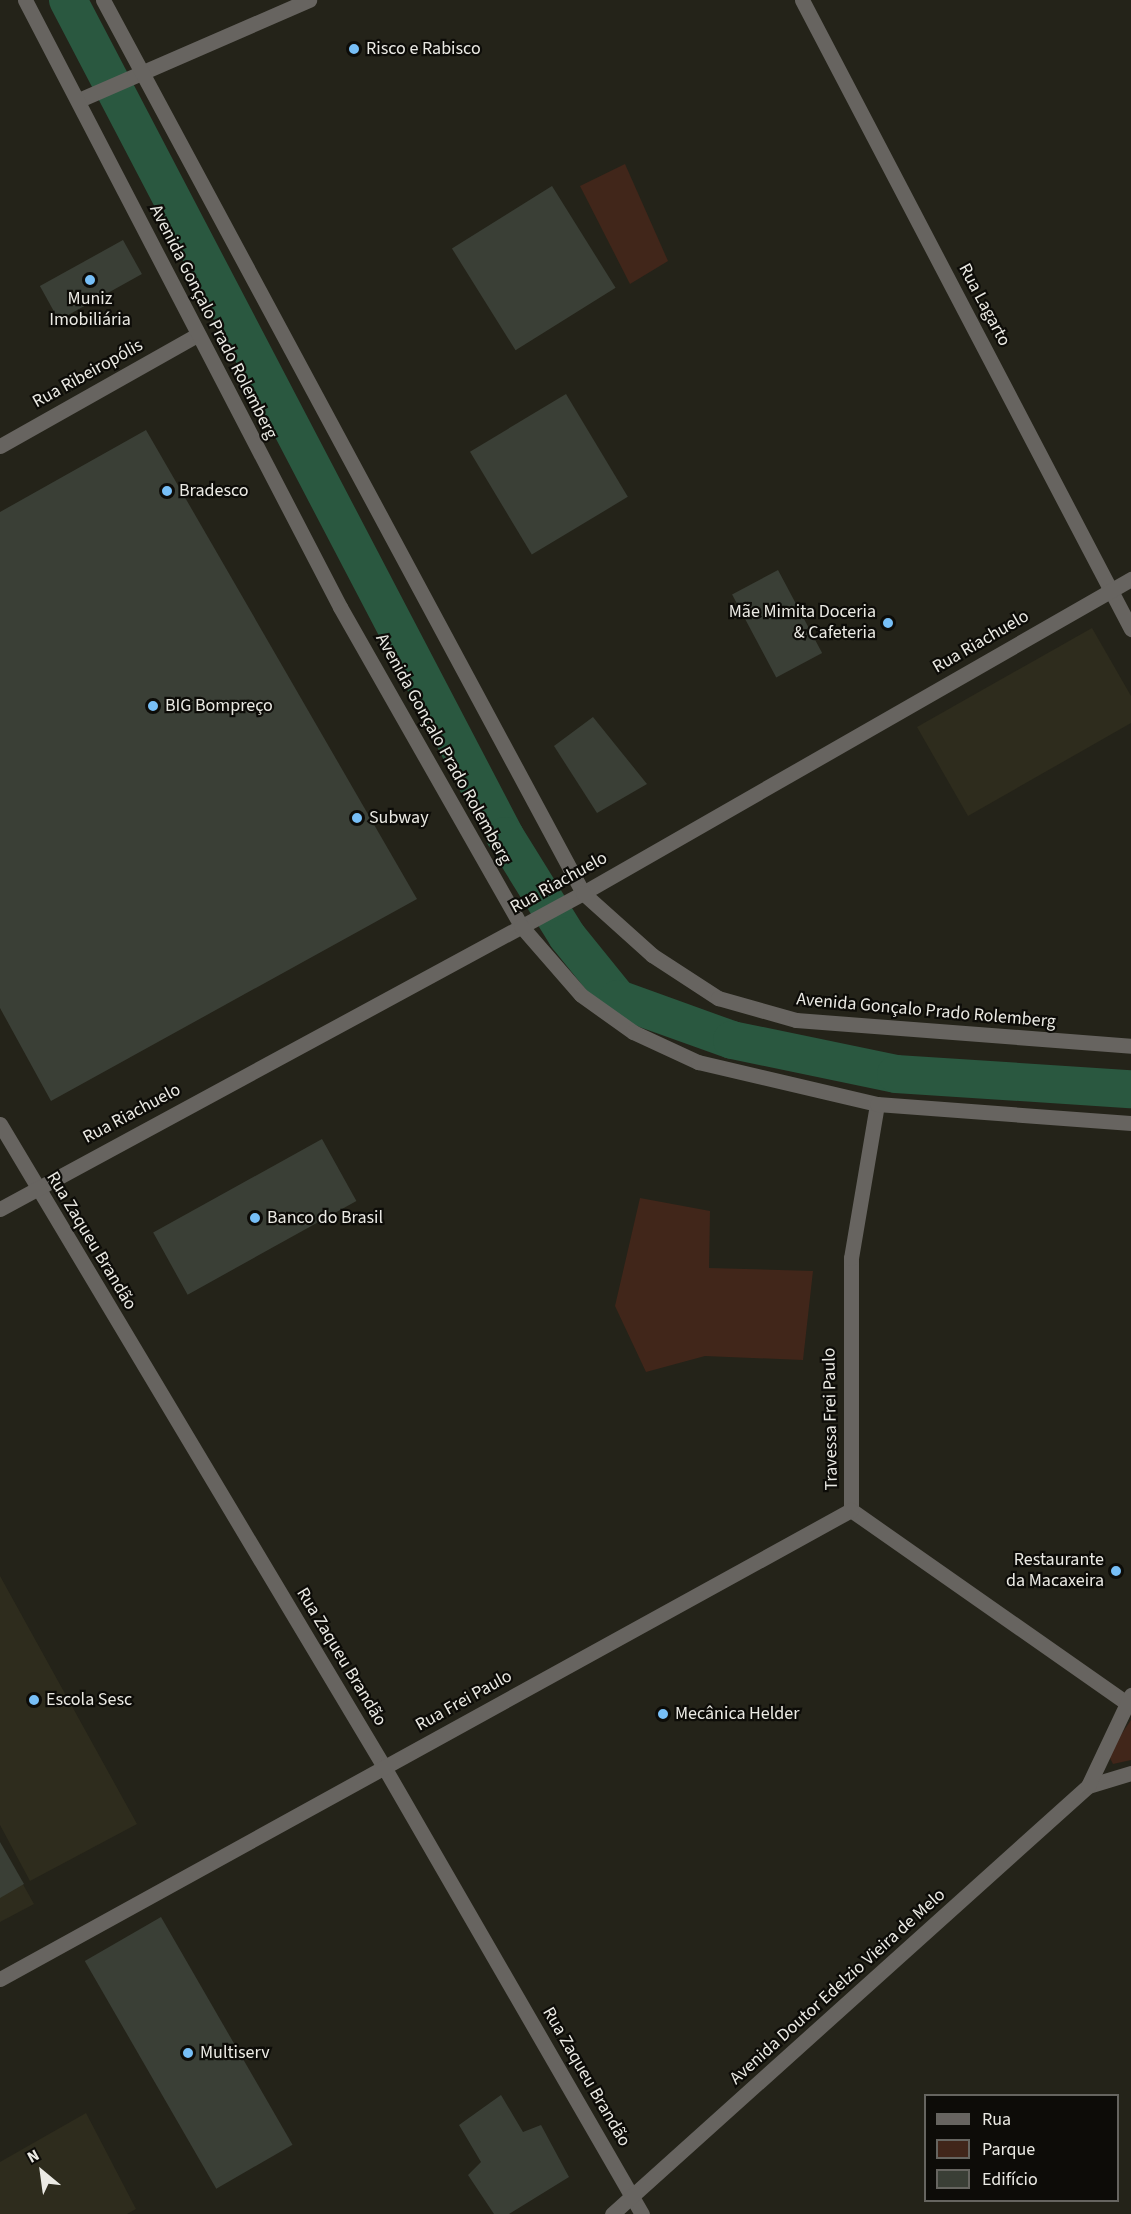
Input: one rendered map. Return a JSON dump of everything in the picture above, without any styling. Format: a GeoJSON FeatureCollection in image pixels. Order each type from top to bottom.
{"type":"FeatureCollection","features":[{"type":"Feature","properties":{"kind":"street","name":"Avenida Gonçalo Prado Rolemberg"},"geometry":{"type":"LineString","coordinates":[[25,0],[79,100],[195,336],[527,923],[581,995],[633,1032],[698,1062],[877,1104],[1131,1123]]}},
{"type":"Feature","properties":{"kind":"street","name":"Avenida Gonçalo Prado Rolemberg"},"geometry":{"type":"LineString","coordinates":[[103,0],[583,893],[652,955],[718,998],[796,1020],[1131,1046]]}},
{"type":"Feature","properties":{"kind":"street"},"geometry":{"type":"LineString","coordinates":[[79,100],[122,77],[309,0]]}},
{"type":"Feature","properties":{"kind":"street","name":"Rua Lagarto"},"geometry":{"type":"LineString","coordinates":[[802,0],[1131,629]]}},
{"type":"Feature","properties":{"kind":"street","name":"Rua Ribeiropólis"},"geometry":{"type":"LineString","coordinates":[[0,446],[195,336]]}},
{"type":"Feature","properties":{"kind":"street","name":"Rua Riachuelo"},"geometry":{"type":"LineString","coordinates":[[0,1209],[583,893],[1131,579]]}},
{"type":"Feature","properties":{"kind":"street","name":"Travessa Frei Paulo"},"geometry":{"type":"LineString","coordinates":[[877,1104],[851,1258],[851,1510],[1128,1698]]}},
{"type":"Feature","properties":{"kind":"street","name":"Rua Zaqueu Brandão"},"geometry":{"type":"LineString","coordinates":[[0,1124],[384,1767],[642,2214]]}},
{"type":"Feature","properties":{"kind":"street","name":"Rua Frei Paulo"},"geometry":{"type":"LineString","coordinates":[[0,1979],[851,1510]]}},
{"type":"Feature","properties":{"kind":"street"},"geometry":{"type":"LineString","coordinates":[[1088,1786],[1128,1698]]}},
{"type":"Feature","properties":{"kind":"street"},"geometry":{"type":"LineString","coordinates":[[1088,1786],[1131,1773]]}},
{"type":"Feature","properties":{"kind":"street","name":"Avenida Doutor Edelzio Vieira de Melo"},"geometry":{"type":"LineString","coordinates":[[612,2214],[1088,1786]]}},
{"type":"Feature","properties":{"kind":"shaded area"},"geometry":{"type":"Polygon","coordinates":[[[1092,628],[1131,696],[1131,723],[968,816],[917,727],[1092,628]]]}},
{"type":"Feature","properties":{"kind":"shaded area","name":"Escola Sesc"},"geometry":{"type":"Polygon","coordinates":[[[0,1576],[137,1824],[30,1881],[0,1825],[0,1576]]]}},
{"type":"Feature","properties":{"kind":"shaded area"},"geometry":{"type":"Polygon","coordinates":[[[0,1843],[34,1904],[0,1922],[0,1843]]]}},
{"type":"Feature","properties":{"kind":"shaded area"},"geometry":{"type":"Polygon","coordinates":[[[86,2113],[136,2209],[127,2214],[0,2214],[0,2162],[86,2113]]]}},
{"type":"Feature","properties":{"kind":"green space"},"geometry":{"type":"Polygon","coordinates":[[[625,164],[668,261],[630,284],[580,186],[625,164]]]}},
{"type":"Feature","properties":{"kind":"green space"},"geometry":{"type":"Polygon","coordinates":[[[640,1198],[710,1211],[709,1268],[813,1271],[803,1360],[705,1356],[646,1372],[615,1306],[640,1198]]]}},
{"type":"Feature","properties":{"kind":"green space"},"geometry":{"type":"Polygon","coordinates":[[[1131,1720],[1131,1760],[1113,1764],[1108,1754],[1131,1720]]]}},
{"type":"Feature","properties":{"kind":"building"},"geometry":{"type":"Polygon","coordinates":[[[552,186],[616,288],[516,350],[452,249],[552,186]]]}},
{"type":"Feature","properties":{"kind":"building","name":"Muniz Imobiliária"},"geometry":{"type":"Polygon","coordinates":[[[123,240],[142,274],[59,320],[40,286],[123,240]]]}},
{"type":"Feature","properties":{"kind":"building"},"geometry":{"type":"Polygon","coordinates":[[[566,394],[628,497],[532,555],[470,452],[566,394]]]}},
{"type":"Feature","properties":{"kind":"building","name":"BIG Bompreço"},"geometry":{"type":"Polygon","coordinates":[[[146,430],[417,899],[51,1101],[0,1008],[0,512],[146,430]]]}},
{"type":"Feature","properties":{"kind":"building"},"geometry":{"type":"Polygon","coordinates":[[[778,570],[822,653],[776,677],[732,594],[778,570]]]}},
{"type":"Feature","properties":{"kind":"building"},"geometry":{"type":"Polygon","coordinates":[[[593,717],[647,784],[597,813],[554,746],[593,717]]]}},
{"type":"Feature","properties":{"kind":"building","name":"Banco do Brasil"},"geometry":{"type":"Polygon","coordinates":[[[322,1139],[356,1201],[188,1295],[153,1233],[322,1139]]]}},
{"type":"Feature","properties":{"kind":"building"},"geometry":{"type":"Polygon","coordinates":[[[0,1842],[24,1884],[0,1898],[0,1842]]]}},
{"type":"Feature","properties":{"kind":"building","name":"Multiserv"},"geometry":{"type":"Polygon","coordinates":[[[161,1917],[292,2145],[216,2189],[85,1961],[161,1917]]]}},
{"type":"Feature","properties":{"kind":"building"},"geometry":{"type":"Polygon","coordinates":[[[501,2095],[523,2132],[541,2125],[569,2177],[509,2214],[494,2214],[468,2175],[481,2162],[459,2125],[501,2095]]]}},
{"type":"Feature","properties":{"kind":"waterway"},"geometry":{"type":"LineString","coordinates":[[68,0],[505,836],[567,936],[618,999],[732,1040],[896,1074],[1131,1089]]}},
{"type":"Feature","properties":{"kind":"place","name":"Risco e Rabisco"},"geometry":{"type":"Point","coordinates":[354,49]}},
{"type":"Feature","properties":{"kind":"place","name":"Muniz Imobiliária"},"geometry":{"type":"Point","coordinates":[90,280]}},
{"type":"Feature","properties":{"kind":"place","name":"Bradesco"},"geometry":{"type":"Point","coordinates":[167,491]}},
{"type":"Feature","properties":{"kind":"place","name":"Mãe Mimita Doceria & Cafeteria"},"geometry":{"type":"Point","coordinates":[888,623]}},
{"type":"Feature","properties":{"kind":"place","name":"BIG Bompreço"},"geometry":{"type":"Point","coordinates":[153,706]}},
{"type":"Feature","properties":{"kind":"place","name":"Subway"},"geometry":{"type":"Point","coordinates":[357,818]}},
{"type":"Feature","properties":{"kind":"place","name":"Banco do Brasil"},"geometry":{"type":"Point","coordinates":[255,1218]}},
{"type":"Feature","properties":{"kind":"place","name":"Restaurante da Macaxeira"},"geometry":{"type":"Point","coordinates":[1116,1571]}},
{"type":"Feature","properties":{"kind":"place","name":"Escola Sesc"},"geometry":{"type":"Point","coordinates":[34,1700]}},
{"type":"Feature","properties":{"kind":"place","name":"Mecânica Helder"},"geometry":{"type":"Point","coordinates":[663,1714]}},
{"type":"Feature","properties":{"kind":"place","name":"Multiserv"},"geometry":{"type":"Point","coordinates":[188,2053]}}]}
